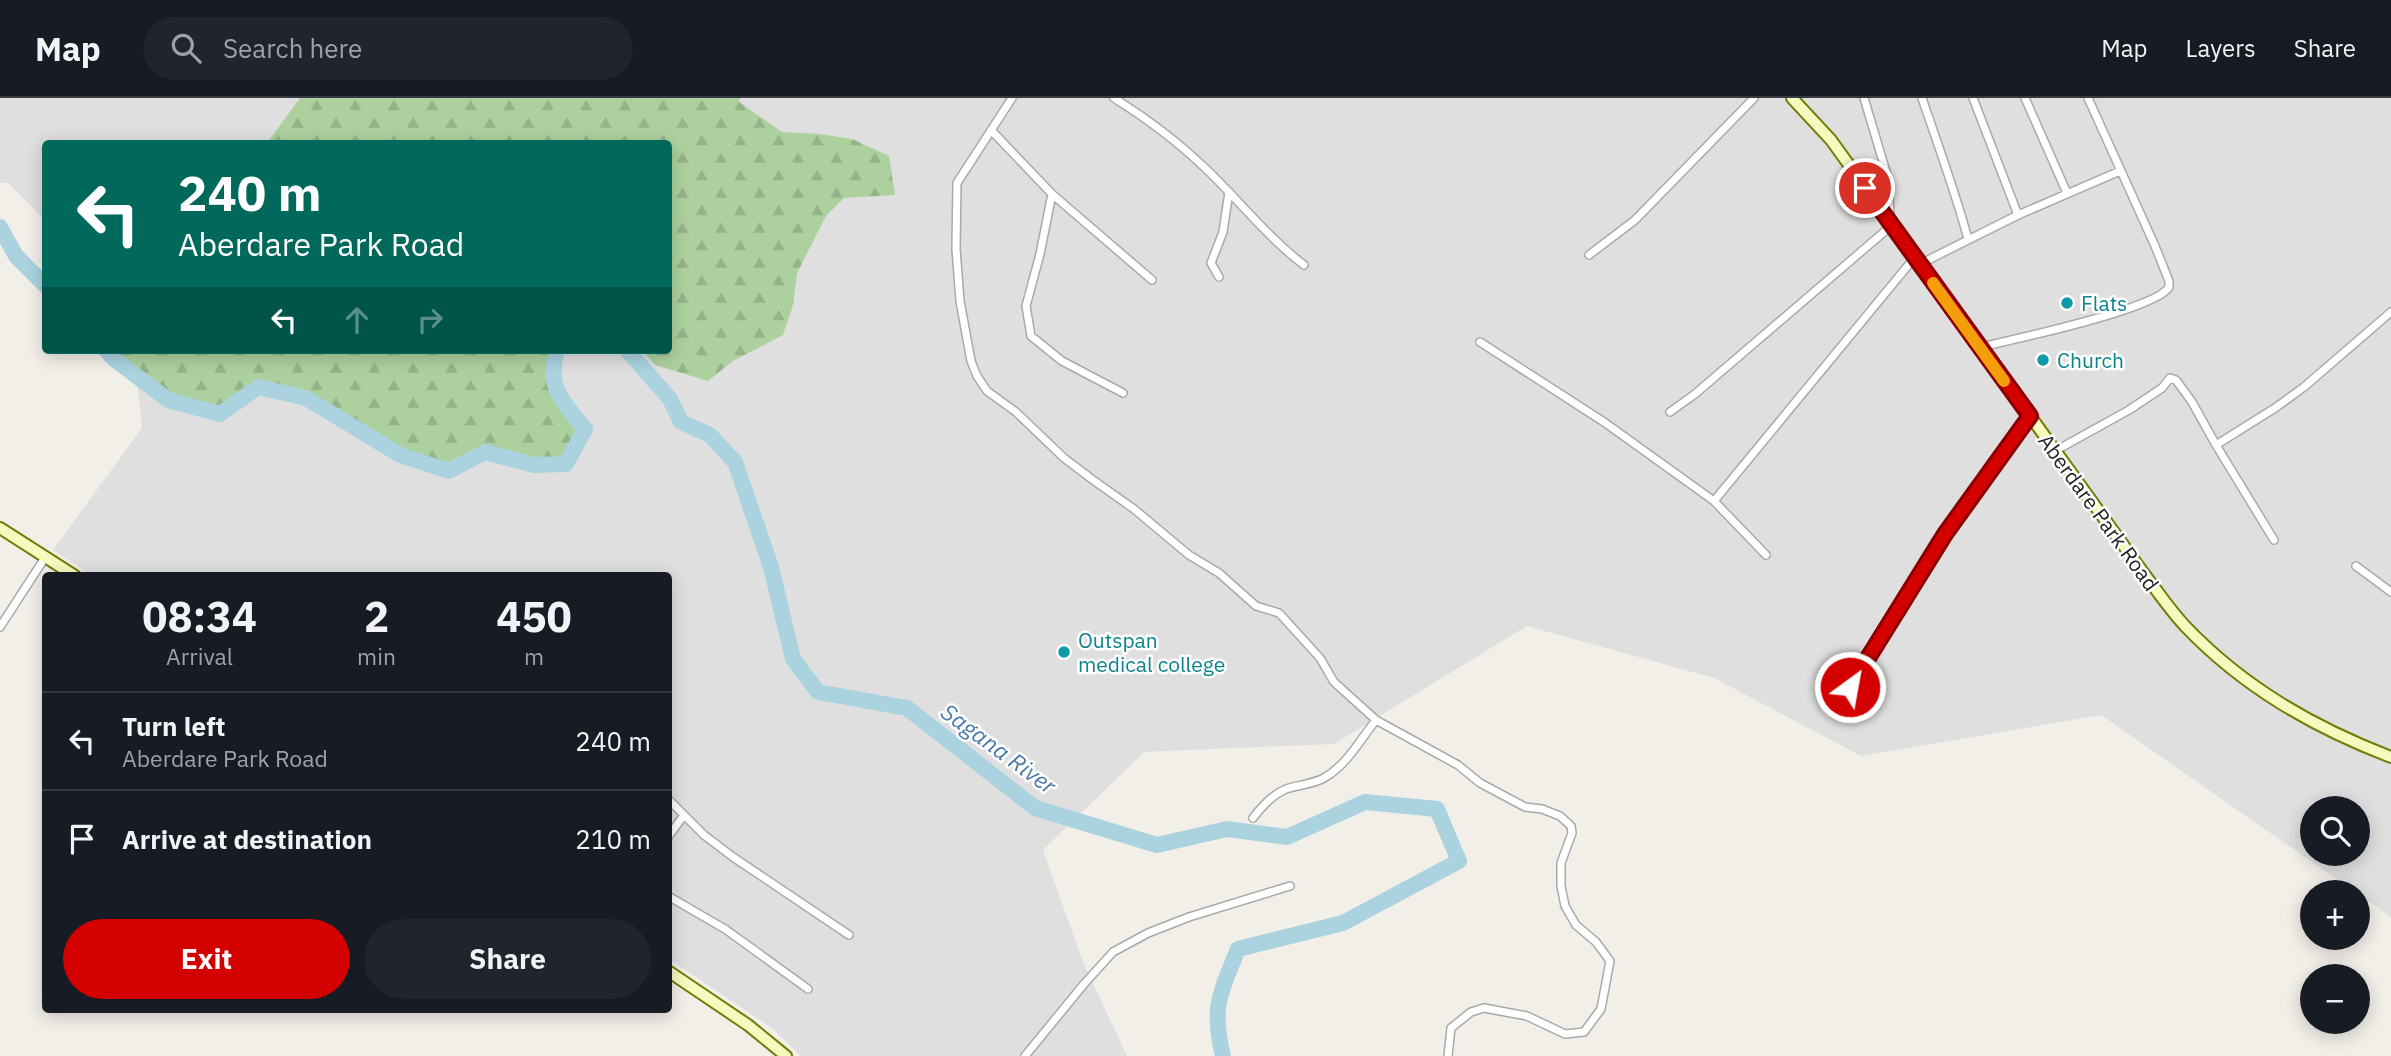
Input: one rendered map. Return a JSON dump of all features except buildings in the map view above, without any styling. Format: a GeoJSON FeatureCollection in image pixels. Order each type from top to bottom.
{"type":"FeatureCollection","features":[{"type":"Feature","properties":{"kind":"street"},"geometry":{"type":"LineString","coordinates":[[1012,98],[957,183],[956,249],[960,301],[971,361],[976,376],[987,391],[1024,419],[1083,473],[1135,509],[1189,555],[1219,573],[1256,606],[1279,613],[1320,658],[1334,682],[1376,720],[1458,765],[1480,783],[1525,807],[1542,809],[1560,816],[1571,825],[1572,833],[1561,863],[1561,886],[1565,906],[1576,925],[1596,942],[1610,961],[1601,1009],[1584,1032],[1565,1034],[1527,1016],[1484,1008],[1471,1012],[1451,1028],[1448,1056]]}},
{"type":"Feature","properties":{"kind":"street"},"geometry":{"type":"LineString","coordinates":[[1114,98],[1165,133],[1204,167],[1285,251],[1304,265]]}},
{"type":"Feature","properties":{"kind":"street"},"geometry":{"type":"LineString","coordinates":[[1589,255],[1635,220],[1754,98]]}},
{"type":"Feature","properties":{"kind":"street","name":"Aberdare Park Road"},"geometry":{"type":"LineString","coordinates":[[1792,98],[1831,140],[2055,452],[2161,597],[2185,625],[2215,655],[2287,709],[2321,728],[2391,757]]}},
{"type":"Feature","properties":{"kind":"street"},"geometry":{"type":"LineString","coordinates":[[1670,412],[1695,394],[1891,226],[1888,175],[1864,98]]}},
{"type":"Feature","properties":{"kind":"street"},"geometry":{"type":"LineString","coordinates":[[1922,98],[1968,239]]}},
{"type":"Feature","properties":{"kind":"street"},"geometry":{"type":"LineString","coordinates":[[1973,98],[2018,215]]}},
{"type":"Feature","properties":{"kind":"street"},"geometry":{"type":"LineString","coordinates":[[2025,98],[2067,192]]}},
{"type":"Feature","properties":{"kind":"street"},"geometry":{"type":"LineString","coordinates":[[1981,348],[2130,308],[2166,292],[2169,281],[2088,98]]}},
{"type":"Feature","properties":{"kind":"street"},"geometry":{"type":"LineString","coordinates":[[991,130],[1052,194],[1152,279]]}},
{"type":"Feature","properties":{"kind":"street"},"geometry":{"type":"LineString","coordinates":[[1714,501],[1918,260],[2120,170]]}},
{"type":"Feature","properties":{"kind":"street"},"geometry":{"type":"LineString","coordinates":[[1219,277],[1211,263],[1223,232],[1229,192]]}},
{"type":"Feature","properties":{"kind":"street"},"geometry":{"type":"LineString","coordinates":[[1052,194],[1026,306],[1031,336],[1062,361],[1123,393]]}},
{"type":"Feature","properties":{"kind":"street"},"geometry":{"type":"LineString","coordinates":[[2216,444],[2304,387],[2391,312]]}},
{"type":"Feature","properties":{"kind":"street"},"geometry":{"type":"LineString","coordinates":[[1480,342],[1604,422],[1714,501],[1766,555]]}},
{"type":"Feature","properties":{"kind":"street"},"geometry":{"type":"LineString","coordinates":[[2055,452],[2129,410],[2162,388],[2170,378],[2176,380],[2274,540]]}},
{"type":"Feature","properties":{"kind":"street"},"geometry":{"type":"LineString","coordinates":[[1850,687],[1945,534],[2030,416]]}},
{"type":"Feature","properties":{"kind":"street"},"geometry":{"type":"LineString","coordinates":[[0,528],[69,572]]}},
{"type":"Feature","properties":{"kind":"street"},"geometry":{"type":"LineString","coordinates":[[0,627],[46,556]]}},
{"type":"Feature","properties":{"kind":"street"},"geometry":{"type":"LineString","coordinates":[[2356,566],[2391,592]]}},
{"type":"Feature","properties":{"kind":"street"},"geometry":{"type":"LineString","coordinates":[[1253,818],[1265,803],[1284,790],[1322,779],[1334,771],[1346,761],[1376,720]]}},
{"type":"Feature","properties":{"kind":"street"},"geometry":{"type":"LineString","coordinates":[[672,803],[704,835],[733,857],[849,935]]}},
{"type":"Feature","properties":{"kind":"street"},"geometry":{"type":"LineString","coordinates":[[672,832],[684,816]]}},
{"type":"Feature","properties":{"kind":"street"},"geometry":{"type":"LineString","coordinates":[[1025,1056],[1113,952],[1148,933],[1189,917],[1290,886]]}},
{"type":"Feature","properties":{"kind":"street"},"geometry":{"type":"LineString","coordinates":[[672,898],[725,929],[808,989]]}},
{"type":"Feature","properties":{"kind":"street"},"geometry":{"type":"LineString","coordinates":[[672,974],[748,1025],[786,1056]]}},
{"type":"Feature","properties":{"kind":"shaded area"},"geometry":{"type":"Polygon","coordinates":[[[0,98],[2391,98],[2391,917],[2370,902],[2370,880],[2338,880],[2318,866],[2370,866],[2370,796],[2300,796],[2300,854],[2101,715],[1861,756],[1714,678],[1527,626],[1334,744],[1144,752],[1043,850],[1083,962],[1127,1056],[801,1056],[772,1028],[672,961],[672,572],[86,572],[53,550],[142,428],[134,354],[672,354],[672,140],[42,140],[42,217],[8,183],[0,183],[0,98]]]}},
{"type":"Feature","properties":{"kind":"green space"},"geometry":{"type":"Polygon","coordinates":[[[300,98],[740,98],[739,102],[782,132],[852,139],[889,156],[895,195],[844,198],[826,216],[797,273],[793,305],[783,335],[733,361],[708,381],[655,365],[645,354],[672,354],[672,140],[269,140],[300,98]]]}},
{"type":"Feature","properties":{"kind":"green space"},"geometry":{"type":"Polygon","coordinates":[[[117,354],[556,354],[555,385],[564,402],[585,429],[566,464],[534,465],[485,452],[449,471],[400,455],[306,398],[258,387],[220,414],[168,400],[114,359],[117,354]]]}},
{"type":"Feature","properties":{"kind":"waterway","name":"Sagana River"},"geometry":{"type":"LineString","coordinates":[[0,227],[16,256],[42,282]]}},
{"type":"Feature","properties":{"kind":"waterway","name":"Sagana River"},"geometry":{"type":"LineString","coordinates":[[110,354],[168,400],[220,414],[258,387],[306,398],[400,455],[449,471],[485,452],[534,465],[566,464],[585,429],[564,402],[555,385],[556,354]]}},
{"type":"Feature","properties":{"kind":"waterway","name":"Sagana River"},"geometry":{"type":"LineString","coordinates":[[631,354],[670,399],[681,422],[710,435],[735,462],[771,567],[793,659],[818,692],[907,708],[1035,808],[1157,845],[1227,829],[1287,837],[1365,802],[1437,809],[1459,861],[1343,923],[1238,949],[1219,1001],[1219,1039],[1223,1056]]}},
{"type":"Feature","properties":{"kind":"slow traffic"},"geometry":{"type":"LineString","coordinates":[[1933,283],[2004,381]]}},
{"type":"Feature","properties":{"kind":"place","name":"Flats"},"geometry":{"type":"Point","coordinates":[2067,303]}},
{"type":"Feature","properties":{"kind":"place","name":"Church"},"geometry":{"type":"Point","coordinates":[2043,360]}},
{"type":"Feature","properties":{"kind":"place","name":"Outspan medical college"},"geometry":{"type":"Point","coordinates":[1064,652]}},
{"type":"Feature","properties":{"kind":"route"},"geometry":{"type":"LineString","coordinates":[[1850,687],[1945,534],[2030,416],[1865,188]]}}]}
